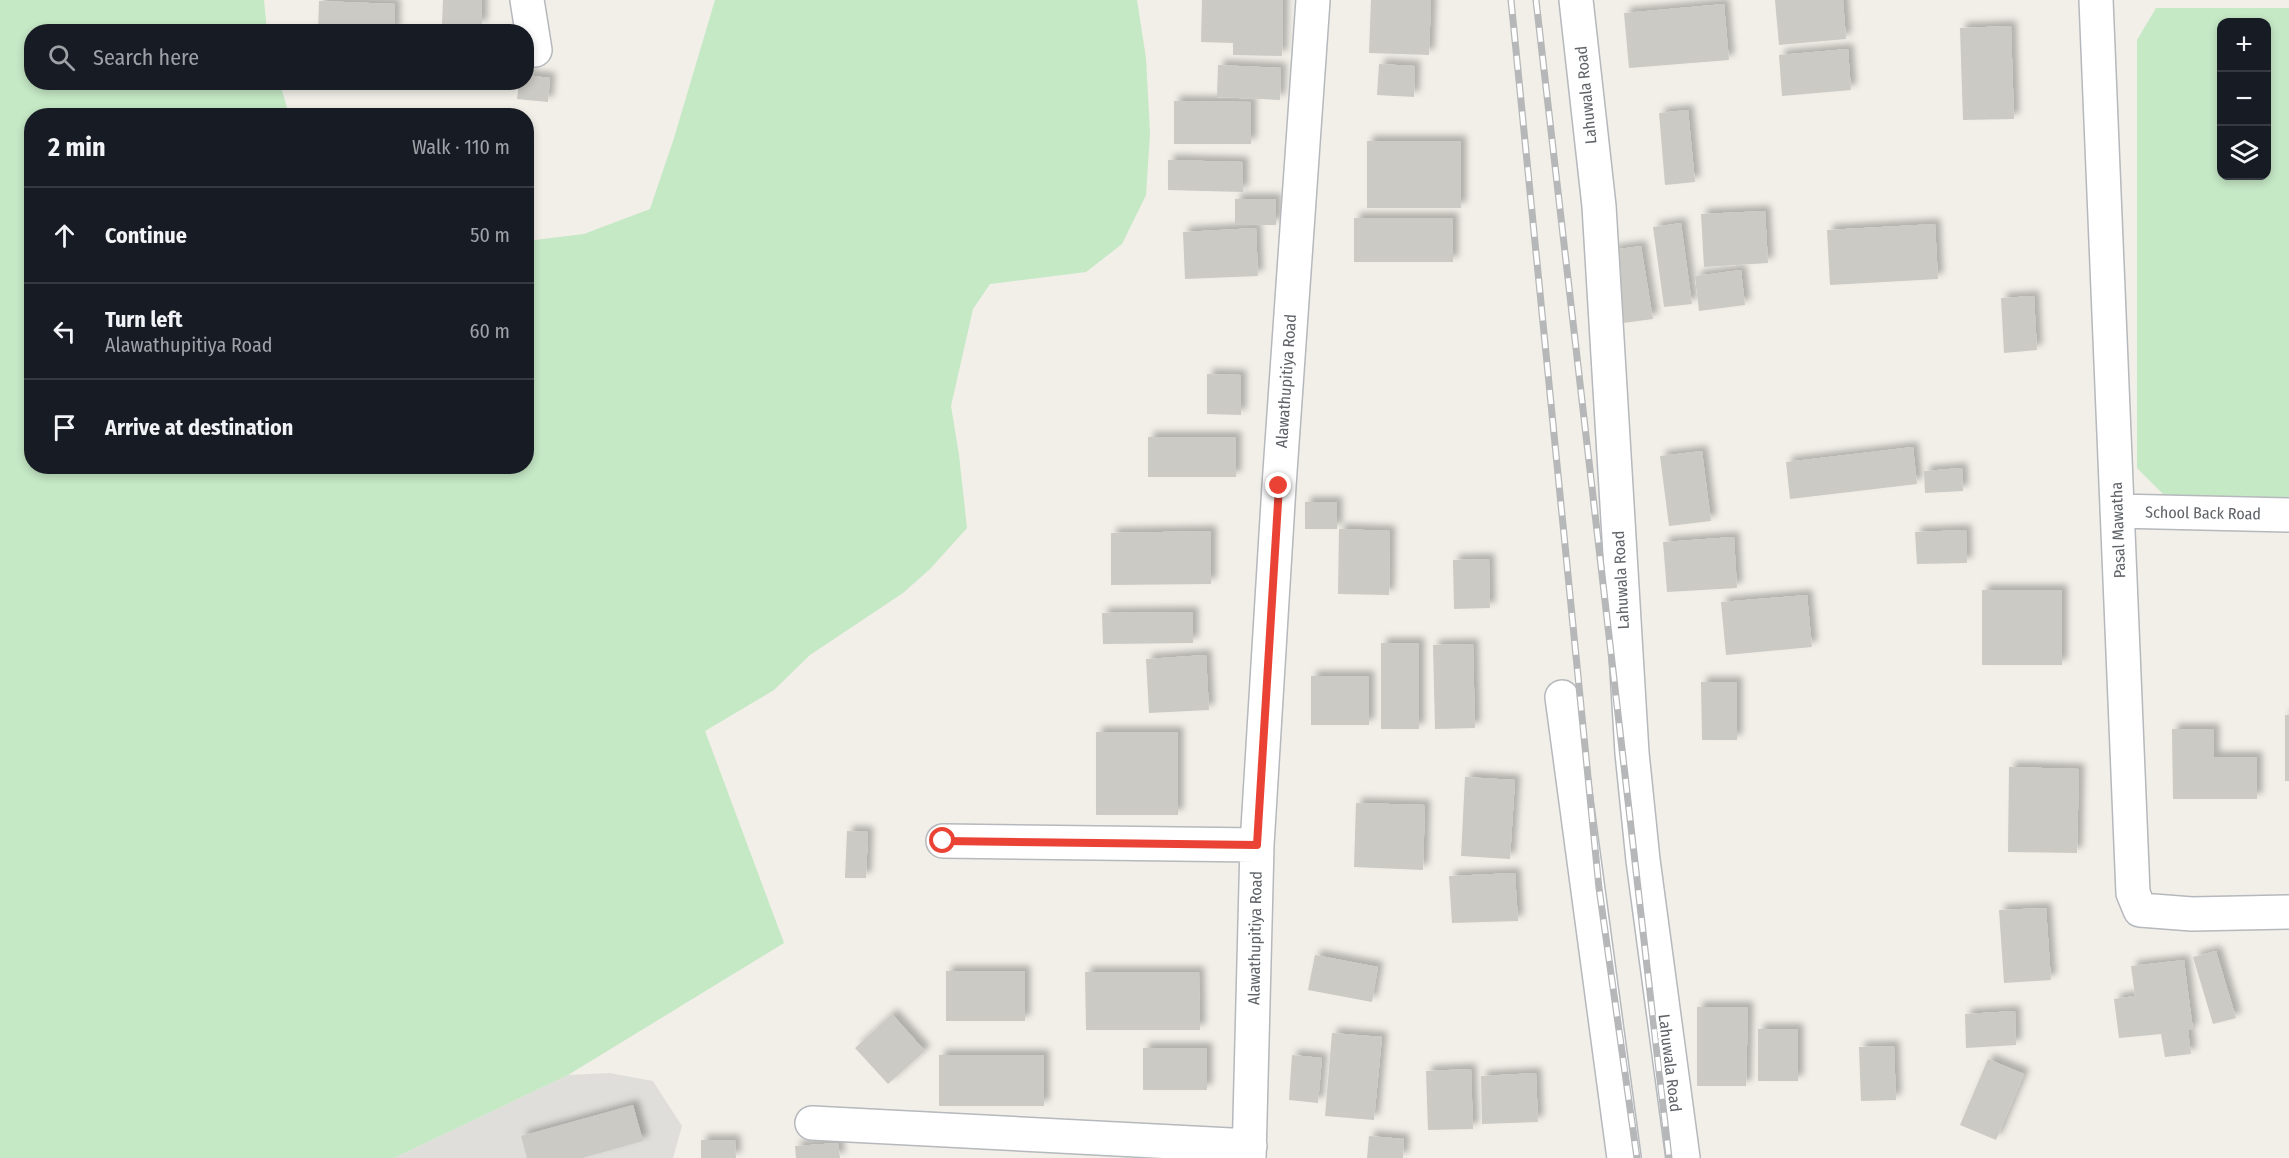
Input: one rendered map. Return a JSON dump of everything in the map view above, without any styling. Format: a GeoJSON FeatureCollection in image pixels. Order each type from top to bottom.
{"type":"FeatureCollection","features":[{"type":"Feature","properties":{"kind":"street"},"geometry":{"type":"LineString","coordinates":[[526,0],[530,24]]}},
{"type":"Feature","properties":{"kind":"street","name":"Alawathupitiya Road"},"geometry":{"type":"LineString","coordinates":[[1249,1152],[1257,845],[1313,0]]}},
{"type":"Feature","properties":{"kind":"street","name":"Lahuwala Road"},"geometry":{"type":"LineString","coordinates":[[1576,0],[1599,206],[1632,753],[1643,860],[1683,1158]]}},
{"type":"Feature","properties":{"kind":"street","name":"Pasal Mawatha"},"geometry":{"type":"LineString","coordinates":[[2096,0],[2133,893],[2140,910],[2192,914],[2289,912]]}},
{"type":"Feature","properties":{"kind":"street"},"geometry":{"type":"LineString","coordinates":[[534,44],[535,50]]}},
{"type":"Feature","properties":{"kind":"street","name":"School Back Road"},"geometry":{"type":"LineString","coordinates":[[2117,511],[2289,515]]}},
{"type":"Feature","properties":{"kind":"street"},"geometry":{"type":"LineString","coordinates":[[1562,698],[1624,1158]]}},
{"type":"Feature","properties":{"kind":"street"},"geometry":{"type":"LineString","coordinates":[[943,841],[1257,845]]}},
{"type":"Feature","properties":{"kind":"street"},"geometry":{"type":"LineString","coordinates":[[812,1123],[1249,1152]]}},
{"type":"Feature","properties":{"kind":"shaded area"},"geometry":{"type":"Polygon","coordinates":[[[610,1073],[653,1081],[682,1126],[673,1158],[394,1158],[568,1075],[610,1073]]]}},
{"type":"Feature","properties":{"kind":"green space"},"geometry":{"type":"Polygon","coordinates":[[[0,0],[264,0],[266,24],[24,24],[24,90],[282,90],[287,108],[24,108],[24,474],[534,474],[534,240],[584,234],[650,209],[674,138],[715,0],[1137,0],[1146,58],[1150,134],[1146,195],[1122,244],[1086,272],[990,284],[973,309],[951,406],[967,528],[930,569],[903,593],[810,655],[774,690],[705,731],[784,943],[568,1075],[394,1158],[0,1158],[0,0]]]}},
{"type":"Feature","properties":{"kind":"green space"},"geometry":{"type":"Polygon","coordinates":[[[2156,8],[2289,8],[2289,500],[2167,498],[2137,468],[2137,40],[2156,8]]]}},
{"type":"Feature","properties":{"kind":"building"},"geometry":{"type":"Polygon","coordinates":[[[443,0],[482,0],[482,24],[442,24],[443,0]]]}},
{"type":"Feature","properties":{"kind":"building"},"geometry":{"type":"Polygon","coordinates":[[[1202,0],[1283,0],[1282,56],[1233,55],[1233,43],[1201,42],[1202,0]]]}},
{"type":"Feature","properties":{"kind":"building"},"geometry":{"type":"Polygon","coordinates":[[[1371,0],[1431,0],[1429,55],[1369,53],[1371,0]]]}},
{"type":"Feature","properties":{"kind":"building"},"geometry":{"type":"Polygon","coordinates":[[[1775,0],[1843,0],[1846,39],[1779,45],[1775,0]]]}},
{"type":"Feature","properties":{"kind":"building"},"geometry":{"type":"Polygon","coordinates":[[[319,1],[395,4],[395,24],[318,24],[319,1]]]}},
{"type":"Feature","properties":{"kind":"building"},"geometry":{"type":"Polygon","coordinates":[[[1724,4],[1729,60],[1629,68],[1624,13],[1724,4]]]}},
{"type":"Feature","properties":{"kind":"building"},"geometry":{"type":"Polygon","coordinates":[[[2011,26],[2014,119],[1963,120],[1960,28],[2011,26]]]}},
{"type":"Feature","properties":{"kind":"building"},"geometry":{"type":"Polygon","coordinates":[[[1848,49],[1851,90],[1782,96],[1779,55],[1848,49]]]}},
{"type":"Feature","properties":{"kind":"building"},"geometry":{"type":"Polygon","coordinates":[[[1379,64],[1415,66],[1414,97],[1377,95],[1379,64]]]}},
{"type":"Feature","properties":{"kind":"building"},"geometry":{"type":"Polygon","coordinates":[[[1218,65],[1281,68],[1280,100],[1217,97],[1218,65]]]}},
{"type":"Feature","properties":{"kind":"building"},"geometry":{"type":"Polygon","coordinates":[[[534,76],[550,78],[548,102],[517,99],[518,90],[534,90],[534,76]]]}},
{"type":"Feature","properties":{"kind":"building"},"geometry":{"type":"Polygon","coordinates":[[[1174,101],[1251,102],[1251,144],[1174,144],[1174,101]]]}},
{"type":"Feature","properties":{"kind":"building"},"geometry":{"type":"Polygon","coordinates":[[[1688,110],[1695,182],[1665,185],[1659,113],[1688,110]]]}},
{"type":"Feature","properties":{"kind":"building"},"geometry":{"type":"Polygon","coordinates":[[[1367,141],[1461,141],[1461,208],[1367,208],[1367,141]]]}},
{"type":"Feature","properties":{"kind":"building"},"geometry":{"type":"Polygon","coordinates":[[[1168,160],[1243,162],[1243,192],[1168,190],[1168,160]]]}},
{"type":"Feature","properties":{"kind":"building"},"geometry":{"type":"Polygon","coordinates":[[[1235,199],[1276,199],[1276,225],[1235,225],[1235,199]]]}},
{"type":"Feature","properties":{"kind":"building"},"geometry":{"type":"Polygon","coordinates":[[[1765,211],[1768,263],[1704,267],[1701,214],[1765,211]]]}},
{"type":"Feature","properties":{"kind":"building"},"geometry":{"type":"Polygon","coordinates":[[[1354,218],[1453,218],[1453,262],[1354,262],[1354,218]]]}},
{"type":"Feature","properties":{"kind":"building"},"geometry":{"type":"Polygon","coordinates":[[[1681,223],[1692,304],[1664,307],[1653,227],[1681,223]]]}},
{"type":"Feature","properties":{"kind":"building"},"geometry":{"type":"Polygon","coordinates":[[[1935,224],[1938,279],[1830,285],[1827,230],[1935,224]]]}},
{"type":"Feature","properties":{"kind":"building"},"geometry":{"type":"Polygon","coordinates":[[[1256,228],[1258,276],[1185,279],[1183,232],[1256,228]]]}},
{"type":"Feature","properties":{"kind":"building"},"geometry":{"type":"Polygon","coordinates":[[[1641,246],[1653,319],[1623,323],[1611,250],[1641,246]]]}},
{"type":"Feature","properties":{"kind":"building"},"geometry":{"type":"Polygon","coordinates":[[[1741,270],[1745,305],[1699,311],[1695,276],[1741,270]]]}},
{"type":"Feature","properties":{"kind":"building"},"geometry":{"type":"Polygon","coordinates":[[[2034,296],[2037,350],[2004,353],[2001,298],[2034,296]]]}},
{"type":"Feature","properties":{"kind":"building"},"geometry":{"type":"Polygon","coordinates":[[[1207,374],[1241,375],[1241,415],[1207,414],[1207,374]]]}},
{"type":"Feature","properties":{"kind":"building"},"geometry":{"type":"Polygon","coordinates":[[[1148,437],[1236,437],[1236,477],[1148,477],[1148,437]]]}},
{"type":"Feature","properties":{"kind":"building"},"geometry":{"type":"Polygon","coordinates":[[[1913,447],[1917,484],[1790,499],[1786,462],[1913,447]]]}},
{"type":"Feature","properties":{"kind":"building"},"geometry":{"type":"Polygon","coordinates":[[[1702,451],[1711,521],[1669,526],[1660,456],[1702,451]]]}},
{"type":"Feature","properties":{"kind":"building"},"geometry":{"type":"Polygon","coordinates":[[[1962,468],[1963,491],[1925,493],[1924,471],[1962,468]]]}},
{"type":"Feature","properties":{"kind":"building"},"geometry":{"type":"Polygon","coordinates":[[[1305,502],[1337,502],[1337,529],[1305,529],[1305,502]]]}},
{"type":"Feature","properties":{"kind":"building"},"geometry":{"type":"Polygon","coordinates":[[[1339,529],[1390,531],[1389,595],[1338,594],[1339,529]]]}},
{"type":"Feature","properties":{"kind":"building"},"geometry":{"type":"Polygon","coordinates":[[[1966,530],[1967,563],[1917,564],[1915,532],[1966,530]]]}},
{"type":"Feature","properties":{"kind":"building"},"geometry":{"type":"Polygon","coordinates":[[[1211,531],[1211,584],[1111,585],[1111,533],[1211,531]]]}},
{"type":"Feature","properties":{"kind":"building"},"geometry":{"type":"Polygon","coordinates":[[[1734,537],[1737,588],[1667,592],[1663,542],[1734,537]]]}},
{"type":"Feature","properties":{"kind":"building"},"geometry":{"type":"Polygon","coordinates":[[[1489,559],[1490,608],[1454,609],[1453,560],[1489,559]]]}},
{"type":"Feature","properties":{"kind":"building"},"geometry":{"type":"Polygon","coordinates":[[[1982,590],[2062,590],[2062,665],[1982,665],[1982,590]]]}},
{"type":"Feature","properties":{"kind":"building"},"geometry":{"type":"Polygon","coordinates":[[[1807,595],[1812,647],[1726,655],[1721,602],[1807,595]]]}},
{"type":"Feature","properties":{"kind":"building"},"geometry":{"type":"Polygon","coordinates":[[[1193,612],[1193,643],[1103,644],[1102,613],[1193,612]]]}},
{"type":"Feature","properties":{"kind":"building"},"geometry":{"type":"Polygon","coordinates":[[[1381,643],[1419,643],[1419,729],[1381,729],[1381,643]]]}},
{"type":"Feature","properties":{"kind":"building"},"geometry":{"type":"Polygon","coordinates":[[[1473,644],[1475,728],[1435,729],[1433,645],[1473,644]]]}},
{"type":"Feature","properties":{"kind":"building"},"geometry":{"type":"Polygon","coordinates":[[[1206,655],[1209,710],[1149,713],[1146,659],[1206,655]]]}},
{"type":"Feature","properties":{"kind":"building"},"geometry":{"type":"Polygon","coordinates":[[[1311,676],[1369,676],[1369,725],[1311,725],[1311,676]]]}},
{"type":"Feature","properties":{"kind":"building"},"geometry":{"type":"Polygon","coordinates":[[[1701,682],[1737,682],[1737,740],[1702,740],[1701,682]]]}},
{"type":"Feature","properties":{"kind":"building"},"geometry":{"type":"Polygon","coordinates":[[[2285,715],[2289,715],[2289,781],[2285,781],[2285,715]]]}},
{"type":"Feature","properties":{"kind":"building"},"geometry":{"type":"Polygon","coordinates":[[[2172,729],[2214,729],[2214,757],[2257,757],[2257,799],[2173,799],[2172,729]]]}},
{"type":"Feature","properties":{"kind":"building"},"geometry":{"type":"Polygon","coordinates":[[[1096,732],[1178,732],[1178,815],[1096,815],[1096,732]]]}},
{"type":"Feature","properties":{"kind":"building"},"geometry":{"type":"Polygon","coordinates":[[[2009,767],[2079,769],[2077,853],[2008,852],[2009,767]]]}},
{"type":"Feature","properties":{"kind":"building"},"geometry":{"type":"Polygon","coordinates":[[[1465,777],[1515,780],[1510,859],[1461,856],[1465,777]]]}},
{"type":"Feature","properties":{"kind":"building"},"geometry":{"type":"Polygon","coordinates":[[[1356,803],[1425,805],[1423,870],[1354,867],[1356,803]]]}},
{"type":"Feature","properties":{"kind":"building"},"geometry":{"type":"Polygon","coordinates":[[[847,831],[868,832],[866,878],[845,878],[847,831]]]}},
{"type":"Feature","properties":{"kind":"building"},"geometry":{"type":"Polygon","coordinates":[[[1515,873],[1518,921],[1452,923],[1449,876],[1515,873]]]}},
{"type":"Feature","properties":{"kind":"building"},"geometry":{"type":"Polygon","coordinates":[[[2046,908],[2051,980],[2004,983],[1999,910],[2046,908]]]}},
{"type":"Feature","properties":{"kind":"building"},"geometry":{"type":"Polygon","coordinates":[[[2216,951],[2236,1018],[2213,1024],[2193,957],[2216,951]]]}},
{"type":"Feature","properties":{"kind":"building"},"geometry":{"type":"Polygon","coordinates":[[[1315,955],[1378,967],[1372,1002],[1308,990],[1315,955]]]}},
{"type":"Feature","properties":{"kind":"building"},"geometry":{"type":"Polygon","coordinates":[[[2184,960],[2193,1030],[2188,1030],[2191,1054],[2165,1057],[2161,1034],[2119,1038],[2114,999],[2135,996],[2131,966],[2184,960]]]}},
{"type":"Feature","properties":{"kind":"building"},"geometry":{"type":"Polygon","coordinates":[[[946,971],[1025,971],[1025,1021],[946,1021],[946,971]]]}},
{"type":"Feature","properties":{"kind":"building"},"geometry":{"type":"Polygon","coordinates":[[[1085,972],[1199,972],[1200,1030],[1086,1030],[1085,972]]]}},
{"type":"Feature","properties":{"kind":"building"},"geometry":{"type":"Polygon","coordinates":[[[1697,1007],[1748,1007],[1746,1086],[1697,1086],[1697,1007]]]}},
{"type":"Feature","properties":{"kind":"building"},"geometry":{"type":"Polygon","coordinates":[[[2015,1011],[2016,1045],[1966,1048],[1965,1014],[2015,1011]]]}},
{"type":"Feature","properties":{"kind":"building"},"geometry":{"type":"Polygon","coordinates":[[[892,1014],[925,1051],[888,1084],[855,1048],[892,1014]]]}},
{"type":"Feature","properties":{"kind":"building"},"geometry":{"type":"Polygon","coordinates":[[[1758,1029],[1798,1029],[1798,1081],[1758,1081],[1758,1029]]]}},
{"type":"Feature","properties":{"kind":"building"},"geometry":{"type":"Polygon","coordinates":[[[1332,1033],[1382,1037],[1374,1120],[1325,1116],[1332,1033]]]}},
{"type":"Feature","properties":{"kind":"building"},"geometry":{"type":"Polygon","coordinates":[[[1894,1046],[1896,1100],[1861,1101],[1859,1047],[1894,1046]]]}},
{"type":"Feature","properties":{"kind":"building"},"geometry":{"type":"Polygon","coordinates":[[[1143,1048],[1207,1048],[1207,1090],[1143,1090],[1143,1048]]]}},
{"type":"Feature","properties":{"kind":"building"},"geometry":{"type":"Polygon","coordinates":[[[939,1055],[1044,1055],[1044,1106],[939,1106],[939,1055]]]}},
{"type":"Feature","properties":{"kind":"building"},"geometry":{"type":"Polygon","coordinates":[[[1292,1055],[1322,1058],[1318,1103],[1289,1100],[1292,1055]]]}},
{"type":"Feature","properties":{"kind":"building"},"geometry":{"type":"Polygon","coordinates":[[[1988,1059],[2024,1074],[1996,1140],[1960,1125],[1988,1059]]]}},
{"type":"Feature","properties":{"kind":"building"},"geometry":{"type":"Polygon","coordinates":[[[1471,1069],[1473,1129],[1428,1130],[1426,1071],[1471,1069]]]}},
{"type":"Feature","properties":{"kind":"building"},"geometry":{"type":"Polygon","coordinates":[[[1536,1073],[1538,1122],[1482,1124],[1481,1076],[1536,1073]]]}},
{"type":"Feature","properties":{"kind":"building"},"geometry":{"type":"Polygon","coordinates":[[[633,1105],[643,1141],[582,1158],[527,1158],[521,1136],[633,1105]]]}},
{"type":"Feature","properties":{"kind":"building"},"geometry":{"type":"Polygon","coordinates":[[[1369,1136],[1404,1139],[1403,1158],[1367,1158],[1369,1136]]]}},
{"type":"Feature","properties":{"kind":"building"},"geometry":{"type":"Polygon","coordinates":[[[701,1140],[735,1140],[736,1158],[701,1158],[701,1140]]]}},
{"type":"Feature","properties":{"kind":"building"},"geometry":{"type":"Polygon","coordinates":[[[838,1143],[840,1158],[796,1158],[795,1146],[838,1143]]]}},
{"type":"Feature","properties":{"kind":"railway"},"geometry":{"type":"LineString","coordinates":[[1511,0],[1599,888],[1637,1158]]}},
{"type":"Feature","properties":{"kind":"railway"},"geometry":{"type":"LineString","coordinates":[[1536,0],[1669,1158]]}},
{"type":"Feature","properties":{"kind":"route"},"geometry":{"type":"LineString","coordinates":[[943,841],[1257,845],[1279,486]]}}]}
